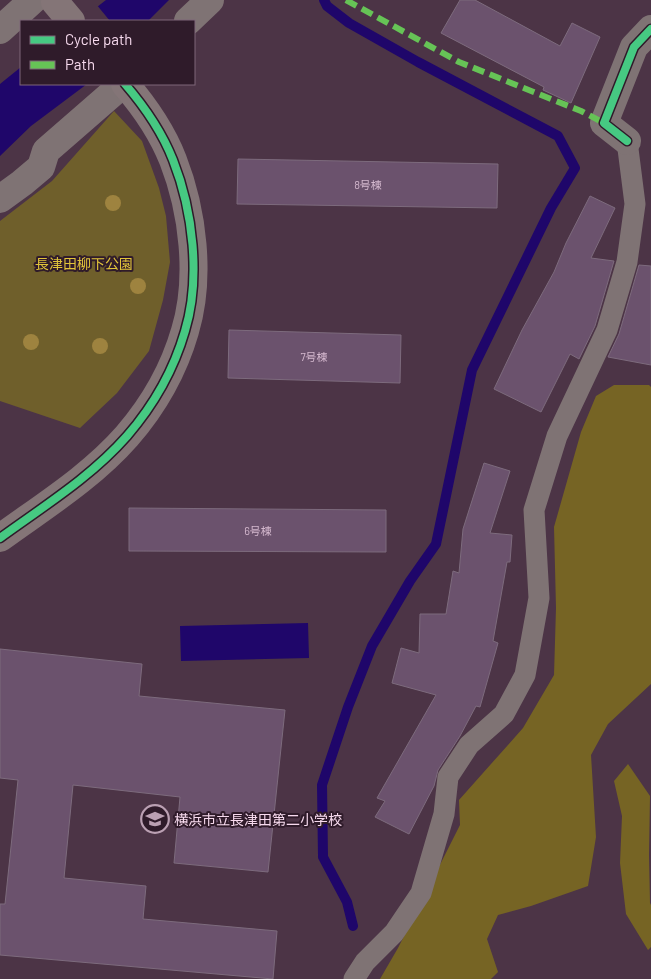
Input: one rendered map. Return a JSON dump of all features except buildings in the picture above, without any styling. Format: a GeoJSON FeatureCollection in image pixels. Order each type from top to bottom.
{"type":"FeatureCollection","features":[{"type":"Feature","properties":{"kind":"street"},"geometry":{"type":"LineString","coordinates":[[189,20],[210,0]]}},
{"type":"Feature","properties":{"kind":"street"},"geometry":{"type":"LineString","coordinates":[[22,20],[53,6]]}},
{"type":"Feature","properties":{"kind":"street"},"geometry":{"type":"LineString","coordinates":[[0,30],[20,21]]}},
{"type":"Feature","properties":{"kind":"street"},"geometry":{"type":"LineString","coordinates":[[627,142],[604,123],[634,47],[651,29]]}},
{"type":"Feature","properties":{"kind":"street"},"geometry":{"type":"LineString","coordinates":[[0,199],[41,167],[46,151],[123,85]]}},
{"type":"Feature","properties":{"kind":"street"},"geometry":{"type":"LineString","coordinates":[[0,538],[78,482],[104,461],[127,436],[162,387],[176,357],[185,331],[191,302],[193,277],[192,246],[186,206],[173,160],[150,116],[125,85]]}},
{"type":"Feature","properties":{"kind":"lane"},"geometry":{"type":"LineString","coordinates":[[354,979],[365,962],[394,933],[421,893],[444,814],[448,777],[469,745],[504,714],[525,675],[539,598],[534,510],[557,436],[607,330],[627,262],[635,204],[627,142]]}},
{"type":"Feature","properties":{"kind":"green space","name":"長津田柳下公園"},"geometry":{"type":"Polygon","coordinates":[[[114,111],[142,141],[159,188],[166,216],[170,262],[163,300],[149,351],[117,393],[80,428],[0,401],[0,221],[52,181],[114,111]]]}},
{"type":"Feature","properties":{"kind":"shaded area"},"geometry":{"type":"Polygon","coordinates":[[[106,0],[169,0],[149,20],[80,20],[106,0]]]}},
{"type":"Feature","properties":{"kind":"shaded area"},"geometry":{"type":"Polygon","coordinates":[[[20,68],[20,85],[86,85],[31,126],[0,156],[0,84],[20,68]]]}},
{"type":"Feature","properties":{"kind":"shaded area"},"geometry":{"type":"Polygon","coordinates":[[[614,385],[649,385],[651,387],[651,684],[608,724],[591,755],[596,837],[588,886],[531,906],[498,915],[487,939],[498,972],[491,979],[380,979],[398,948],[460,825],[459,800],[523,728],[554,675],[556,608],[554,527],[581,432],[596,396],[614,385]]]}},
{"type":"Feature","properties":{"kind":"shaded area"},"geometry":{"type":"Polygon","coordinates":[[[308,623],[309,658],[181,661],[180,626],[308,623]]]}},
{"type":"Feature","properties":{"kind":"shaded area"},"geometry":{"type":"Polygon","coordinates":[[[628,764],[650,796],[651,947],[648,950],[626,914],[620,863],[622,816],[614,781],[628,764]]]}},
{"type":"Feature","properties":{"kind":"pier"},"geometry":{"type":"Polygon","coordinates":[[[96,4],[109,20],[76,20],[96,4]]]}},
{"type":"Feature","properties":{"kind":"waterway"},"geometry":{"type":"LineString","coordinates":[[324,0],[327,6],[349,23],[558,136],[575,168],[551,208],[472,370],[436,544],[410,581],[372,646],[348,707],[322,785],[323,857],[347,902],[353,926]]}},
{"type":"Feature","properties":{"kind":"marked path"},"geometry":{"type":"LineString","coordinates":[[346,0],[459,62],[581,111],[604,123]]}},
{"type":"Feature","properties":{"kind":"cycle path"},"geometry":{"type":"LineString","coordinates":[[627,141],[604,123],[634,47],[651,29]]}},
{"type":"Feature","properties":{"kind":"cycle path"},"geometry":{"type":"LineString","coordinates":[[0,538],[83,478],[127,436],[162,387],[185,331],[190,311],[194,267],[193,245],[186,201],[164,139],[146,110],[126,85]]}},
{"type":"Feature","properties":{"kind":"place","name":"横浜市立長津田第二小学校"},"geometry":{"type":"Point","coordinates":[155,819]}}]}
